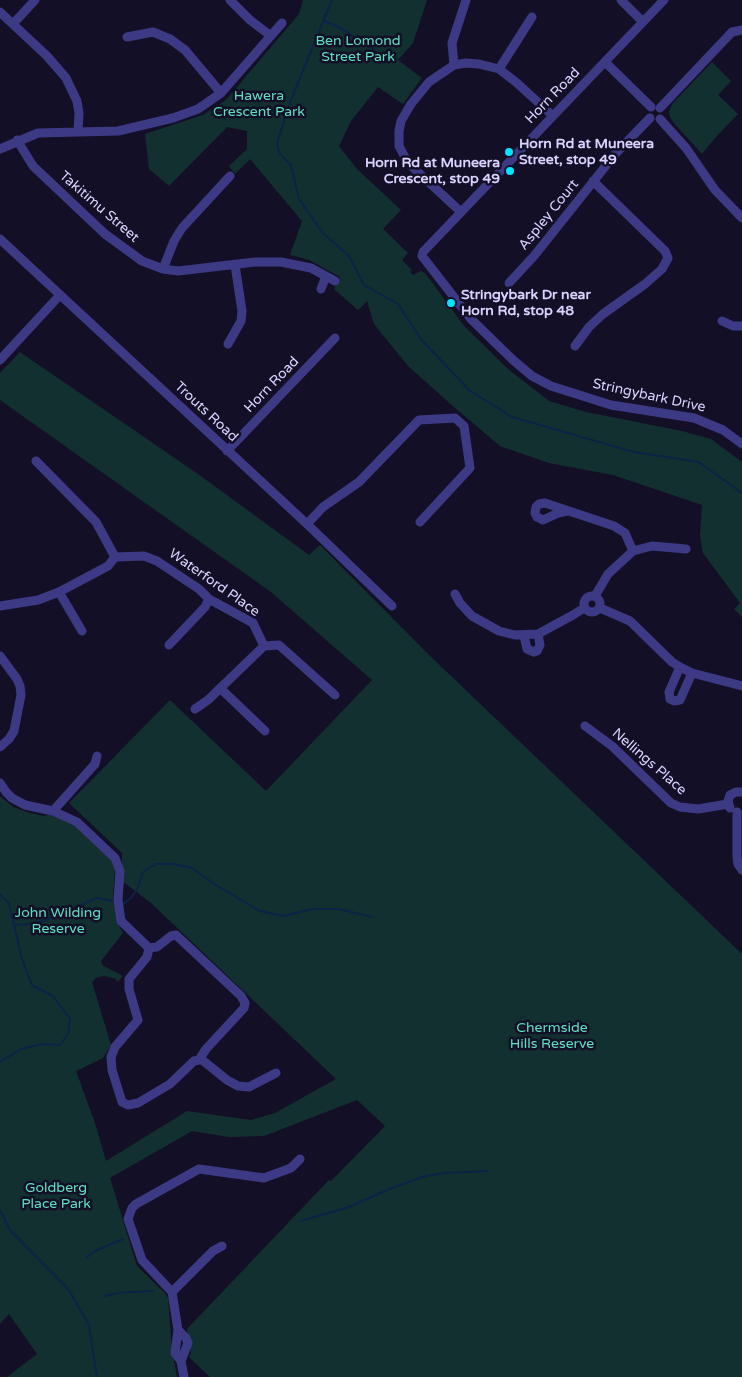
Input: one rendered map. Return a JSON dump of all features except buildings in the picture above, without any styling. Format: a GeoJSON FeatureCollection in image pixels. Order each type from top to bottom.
{"type":"FeatureCollection","features":[{"type":"Feature","properties":{"kind":"street"},"geometry":{"type":"LineString","coordinates":[[13,24],[35,0]]}},
{"type":"Feature","properties":{"kind":"street"},"geometry":{"type":"LineString","coordinates":[[230,0],[250,20],[271,36]]}},
{"type":"Feature","properties":{"kind":"street"},"geometry":{"type":"LineString","coordinates":[[454,65],[452,43],[466,0]]}},
{"type":"Feature","properties":{"kind":"street"},"geometry":{"type":"LineString","coordinates":[[621,0],[643,22]]}},
{"type":"Feature","properties":{"kind":"street","name":"Horn Road"},"geometry":{"type":"LineString","coordinates":[[422,256],[423,252],[664,0]]}},
{"type":"Feature","properties":{"kind":"street"},"geometry":{"type":"LineString","coordinates":[[0,12],[47,56],[66,78],[77,100],[79,113],[78,132]]}},
{"type":"Feature","properties":{"kind":"street"},"geometry":{"type":"LineString","coordinates":[[499,69],[532,17]]}},
{"type":"Feature","properties":{"kind":"street"},"geometry":{"type":"LineString","coordinates":[[0,149],[38,133],[118,131],[173,118],[198,109],[221,93],[282,23]]}},
{"type":"Feature","properties":{"kind":"street"},"geometry":{"type":"LineString","coordinates":[[660,119],[650,118],[648,112],[656,108],[732,32],[742,30]]}},
{"type":"Feature","properties":{"kind":"street"},"geometry":{"type":"LineString","coordinates":[[127,37],[153,32],[170,38],[185,50],[221,93]]}},
{"type":"Feature","properties":{"kind":"street"},"geometry":{"type":"LineString","coordinates":[[605,62],[656,108],[662,115],[660,119]]}},
{"type":"Feature","properties":{"kind":"street"},"geometry":{"type":"LineString","coordinates":[[461,212],[408,163],[399,146],[401,121],[411,104],[429,82],[454,65],[478,64],[499,69],[553,116]]}},
{"type":"Feature","properties":{"kind":"street","name":"Aspley Court"},"geometry":{"type":"LineString","coordinates":[[508,283],[534,256],[616,153],[650,118]]}},
{"type":"Feature","properties":{"kind":"street"},"geometry":{"type":"LineString","coordinates":[[660,119],[686,148],[715,190],[742,218]]}},
{"type":"Feature","properties":{"kind":"street","name":"Takitimu Street"},"geometry":{"type":"LineString","coordinates":[[18,140],[33,166],[106,234],[142,261],[178,271],[261,262],[281,262],[311,268],[335,280]]}},
{"type":"Feature","properties":{"kind":"street"},"geometry":{"type":"LineString","coordinates":[[163,268],[174,240],[182,228],[230,176]]}},
{"type":"Feature","properties":{"kind":"street"},"geometry":{"type":"LineString","coordinates":[[575,346],[589,327],[603,314],[645,284],[662,269],[668,258],[664,251],[593,181]]}},
{"type":"Feature","properties":{"kind":"street","name":"Trouts Road"},"geometry":{"type":"LineString","coordinates":[[0,239],[307,524],[392,606]]}},
{"type":"Feature","properties":{"kind":"street","name":"Stringybark Drive"},"geometry":{"type":"LineString","coordinates":[[422,256],[471,319],[532,376],[552,386],[611,405],[694,418],[723,430],[741,442]]}},
{"type":"Feature","properties":{"kind":"street"},"geometry":{"type":"LineString","coordinates":[[228,344],[241,321],[242,311],[235,265]]}},
{"type":"Feature","properties":{"kind":"street"},"geometry":{"type":"LineString","coordinates":[[321,289],[326,276]]}},
{"type":"Feature","properties":{"kind":"street"},"geometry":{"type":"LineString","coordinates":[[0,360],[60,295]]}},
{"type":"Feature","properties":{"kind":"street"},"geometry":{"type":"LineString","coordinates":[[722,322],[733,326],[742,326]]}},
{"type":"Feature","properties":{"kind":"street","name":"Horn Road"},"geometry":{"type":"LineString","coordinates":[[227,451],[335,338]]}},
{"type":"Feature","properties":{"kind":"street"},"geometry":{"type":"LineString","coordinates":[[307,524],[323,507],[359,482],[419,420],[455,418],[464,426],[470,468],[420,522]]}},
{"type":"Feature","properties":{"kind":"street"},"geometry":{"type":"LineString","coordinates":[[0,610],[0,606],[38,600],[59,592],[108,566],[115,557],[96,522],[36,461]]}},
{"type":"Feature","properties":{"kind":"street"},"geometry":{"type":"LineString","coordinates":[[568,511],[619,528],[625,533],[633,551]]}},
{"type":"Feature","properties":{"kind":"street"},"geometry":{"type":"LineString","coordinates":[[584,608],[584,602],[587,598],[595,596],[608,574],[633,551],[652,546],[686,549]]}},
{"type":"Feature","properties":{"kind":"street","name":"Waterford Place"},"geometry":{"type":"LineString","coordinates":[[115,557],[144,556],[157,561],[199,589],[209,598],[253,623],[264,646]]}},
{"type":"Feature","properties":{"kind":"street"},"geometry":{"type":"LineString","coordinates":[[59,592],[82,630]]}},
{"type":"Feature","properties":{"kind":"street"},"geometry":{"type":"LineString","coordinates":[[456,594],[465,610],[480,621],[499,631],[524,636],[538,634],[584,608]]}},
{"type":"Feature","properties":{"kind":"street"},"geometry":{"type":"LineString","coordinates":[[584,608],[592,613],[597,612],[601,603],[595,596]]}},
{"type":"Feature","properties":{"kind":"street"},"geometry":{"type":"LineString","coordinates":[[169,645],[205,607],[209,598]]}},
{"type":"Feature","properties":{"kind":"street"},"geometry":{"type":"LineString","coordinates":[[600,608],[630,621],[672,662],[680,667],[742,686]]}},
{"type":"Feature","properties":{"kind":"street"},"geometry":{"type":"LineString","coordinates":[[524,636],[527,649],[534,652],[537,651],[540,645],[538,634]]}},
{"type":"Feature","properties":{"kind":"street"},"geometry":{"type":"LineString","coordinates":[[195,709],[208,700],[264,646],[279,645],[335,696]]}},
{"type":"Feature","properties":{"kind":"street"},"geometry":{"type":"LineString","coordinates":[[0,656],[17,679],[21,695],[14,731],[9,739],[0,747]]}},
{"type":"Feature","properties":{"kind":"street"},"geometry":{"type":"LineString","coordinates":[[680,667],[669,692],[669,696],[674,701],[680,700],[692,672]]}},
{"type":"Feature","properties":{"kind":"street"},"geometry":{"type":"LineString","coordinates":[[220,688],[265,731]]}},
{"type":"Feature","properties":{"kind":"street","name":"Nellings Place"},"geometry":{"type":"LineString","coordinates":[[584,726],[612,746],[672,803],[680,807],[698,808],[728,804]]}},
{"type":"Feature","properties":{"kind":"street"},"geometry":{"type":"LineString","coordinates":[[53,810],[95,764],[97,756]]}},
{"type":"Feature","properties":{"kind":"street"},"geometry":{"type":"LineString","coordinates":[[0,783],[12,798],[25,805],[53,810],[77,822],[118,861],[120,871],[118,900],[121,921],[149,948]]}},
{"type":"Feature","properties":{"kind":"street"},"geometry":{"type":"LineString","coordinates":[[742,792],[733,793],[729,798],[728,804],[731,809],[739,811],[737,858],[742,870]]}},
{"type":"Feature","properties":{"kind":"street"},"geometry":{"type":"LineString","coordinates":[[171,936],[176,936],[244,999],[245,1004],[242,1011],[206,1049],[201,1059],[194,1061],[170,1084],[138,1103],[128,1106],[122,1102],[112,1070],[111,1057],[115,1047],[138,1020],[128,979],[147,957],[149,948],[157,947],[171,936]]}},
{"type":"Feature","properties":{"kind":"street"},"geometry":{"type":"LineString","coordinates":[[201,1059],[227,1080],[238,1086],[249,1087],[276,1073]]}},
{"type":"Feature","properties":{"kind":"street"},"geometry":{"type":"LineString","coordinates":[[184,1377],[181,1361],[188,1343],[178,1330],[172,1292],[142,1260],[128,1219],[130,1211],[136,1204],[200,1169],[264,1178],[291,1168],[300,1159]]}},
{"type":"Feature","properties":{"kind":"street"},"geometry":{"type":"LineString","coordinates":[[172,1292],[213,1251],[222,1246]]}},
{"type":"Feature","properties":{"kind":"green space"},"geometry":{"type":"Polygon","coordinates":[[[303,0],[427,0],[413,43],[398,60],[422,78],[403,104],[378,87],[351,121],[339,146],[357,169],[401,210],[383,229],[408,253],[402,260],[412,270],[410,272],[413,275],[421,271],[425,273],[465,327],[508,369],[549,401],[586,412],[682,431],[711,439],[742,462],[742,617],[734,609],[740,603],[703,553],[700,536],[702,505],[613,475],[549,463],[500,446],[408,366],[374,324],[367,301],[358,310],[334,289],[340,277],[309,260],[290,255],[302,221],[250,159],[235,174],[229,166],[247,149],[247,131],[227,127],[169,186],[149,169],[145,134],[203,115],[226,100],[299,14],[303,0]]]}},
{"type":"Feature","properties":{"kind":"green space"},"geometry":{"type":"Polygon","coordinates":[[[712,62],[731,81],[718,95],[738,114],[702,154],[673,122],[669,112],[672,104],[712,62]]]}},
{"type":"Feature","properties":{"kind":"green space","name":"Chermside Hills Reserve"},"geometry":{"type":"Polygon","coordinates":[[[20,352],[198,474],[309,555],[320,545],[428,654],[742,954],[742,1377],[210,1377],[189,1357],[191,1353],[187,1329],[329,1180],[331,1181],[385,1126],[357,1100],[264,1136],[229,1137],[192,1131],[110,1178],[137,1266],[168,1298],[172,1350],[177,1377],[7,1377],[37,1354],[9,1314],[0,1324],[0,796],[13,807],[30,813],[44,816],[52,814],[69,820],[112,859],[115,869],[113,898],[117,922],[123,933],[101,961],[102,965],[123,976],[117,982],[116,979],[104,976],[96,978],[92,982],[111,1045],[103,1058],[76,1071],[95,1123],[106,1161],[187,1111],[251,1120],[275,1113],[336,1079],[151,903],[122,881],[122,853],[69,803],[170,700],[266,791],[372,680],[271,592],[0,400],[0,373],[20,352]]]}},
{"type":"Feature","properties":{"kind":"waterway"},"geometry":{"type":"LineString","coordinates":[[332,0],[289,105],[277,144],[280,154],[291,165],[299,199],[323,233],[349,256],[364,285],[398,304],[421,339],[469,390],[512,417],[634,452],[699,462],[742,493]]}},
{"type":"Feature","properties":{"kind":"waterway"},"geometry":{"type":"LineString","coordinates":[[324,21],[341,28],[386,58]]}},
{"type":"Feature","properties":{"kind":"waterway"},"geometry":{"type":"LineString","coordinates":[[123,904],[131,898],[137,889],[143,872],[156,864],[174,864],[192,868],[216,885],[260,911],[284,916],[312,909],[339,909],[372,917]]}},
{"type":"Feature","properties":{"kind":"waterway"},"geometry":{"type":"LineString","coordinates":[[0,895],[9,903],[22,959],[32,985],[53,996],[70,1019],[68,1034],[60,1045],[42,1044],[21,1049],[0,1062]]}},
{"type":"Feature","properties":{"kind":"waterway"},"geometry":{"type":"LineString","coordinates":[[15,925],[46,920],[97,898],[112,901]]}},
{"type":"Feature","properties":{"kind":"waterway"},"geometry":{"type":"LineString","coordinates":[[301,1221],[349,1207],[392,1188],[426,1176],[488,1171]]}},
{"type":"Feature","properties":{"kind":"waterway"},"geometry":{"type":"LineString","coordinates":[[0,1210],[10,1230],[69,1290],[89,1325],[97,1377]]}},
{"type":"Feature","properties":{"kind":"waterway"},"geometry":{"type":"LineString","coordinates":[[87,1257],[95,1251],[123,1239]]}},
{"type":"Feature","properties":{"kind":"waterway"},"geometry":{"type":"LineString","coordinates":[[105,1296],[117,1293],[153,1291]]}},
{"type":"Feature","properties":{"kind":"place","name":"Horn Rd at Muneera Street, stop 49"},"geometry":{"type":"Point","coordinates":[509,152]}},
{"type":"Feature","properties":{"kind":"place","name":"Horn Rd at Muneera Crescent, stop 49"},"geometry":{"type":"Point","coordinates":[510,171]}},
{"type":"Feature","properties":{"kind":"place","name":"Stringybark Dr near Horn Rd, stop 48"},"geometry":{"type":"Point","coordinates":[451,303]}},
{"type":"Feature","properties":{"kind":"park label","name":"Ben Lomond Street Park"},"geometry":{"type":"Point","coordinates":[358,49]}},
{"type":"Feature","properties":{"kind":"park label","name":"Hawera Crescent Park"},"geometry":{"type":"Point","coordinates":[259,104]}},
{"type":"Feature","properties":{"kind":"park label","name":"John Wilding Reserve"},"geometry":{"type":"Point","coordinates":[58,922]}},
{"type":"Feature","properties":{"kind":"park label","name":"Goldberg Place Park"},"geometry":{"type":"Point","coordinates":[56,1196]}}]}
